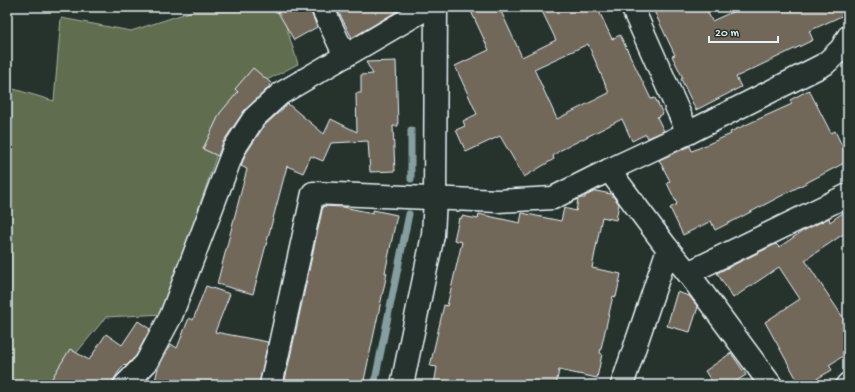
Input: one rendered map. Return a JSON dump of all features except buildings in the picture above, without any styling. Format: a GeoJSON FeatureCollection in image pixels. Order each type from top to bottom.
{"type":"FeatureCollection","features":[{"type":"Feature","properties":{"kind":"street"},"geometry":{"type":"LineString","coordinates":[[322,7],[345,56]]}},
{"type":"Feature","properties":{"kind":"street"},"geometry":{"type":"LineString","coordinates":[[126,385],[146,363],[171,316],[234,149],[254,118],[280,94],[429,7]]}},
{"type":"Feature","properties":{"kind":"street"},"geometry":{"type":"LineString","coordinates":[[402,385],[432,235],[435,199],[436,7]]}},
{"type":"Feature","properties":{"kind":"street"},"geometry":{"type":"LineString","coordinates":[[632,7],[688,133]]}},
{"type":"Feature","properties":{"kind":"street"},"geometry":{"type":"LineString","coordinates":[[271,385],[313,192],[498,201],[553,198],[688,133],[825,64],[841,49],[848,37]]}},
{"type":"Feature","properties":{"kind":"street"},"geometry":{"type":"LineString","coordinates":[[610,170],[668,249],[688,272],[771,385]]}},
{"type":"Feature","properties":{"kind":"street"},"geometry":{"type":"LineString","coordinates":[[688,272],[848,195]]}},
{"type":"Feature","properties":{"kind":"street"},"geometry":{"type":"LineString","coordinates":[[622,385],[668,249]]}},
{"type":"Feature","properties":{"kind":"green space"},"geometry":{"type":"Polygon","coordinates":[[[192,7],[280,7],[298,64],[263,82],[217,154],[163,314],[106,317],[50,385],[7,385],[7,87],[54,101],[61,18],[131,31],[193,11],[192,7]]]}},
{"type":"Feature","properties":{"kind":"waterway"},"geometry":{"type":"LineString","coordinates":[[411,130],[411,179]]}},
{"type":"Feature","properties":{"kind":"waterway"},"geometry":{"type":"LineString","coordinates":[[374,385],[409,214]]}}]}
